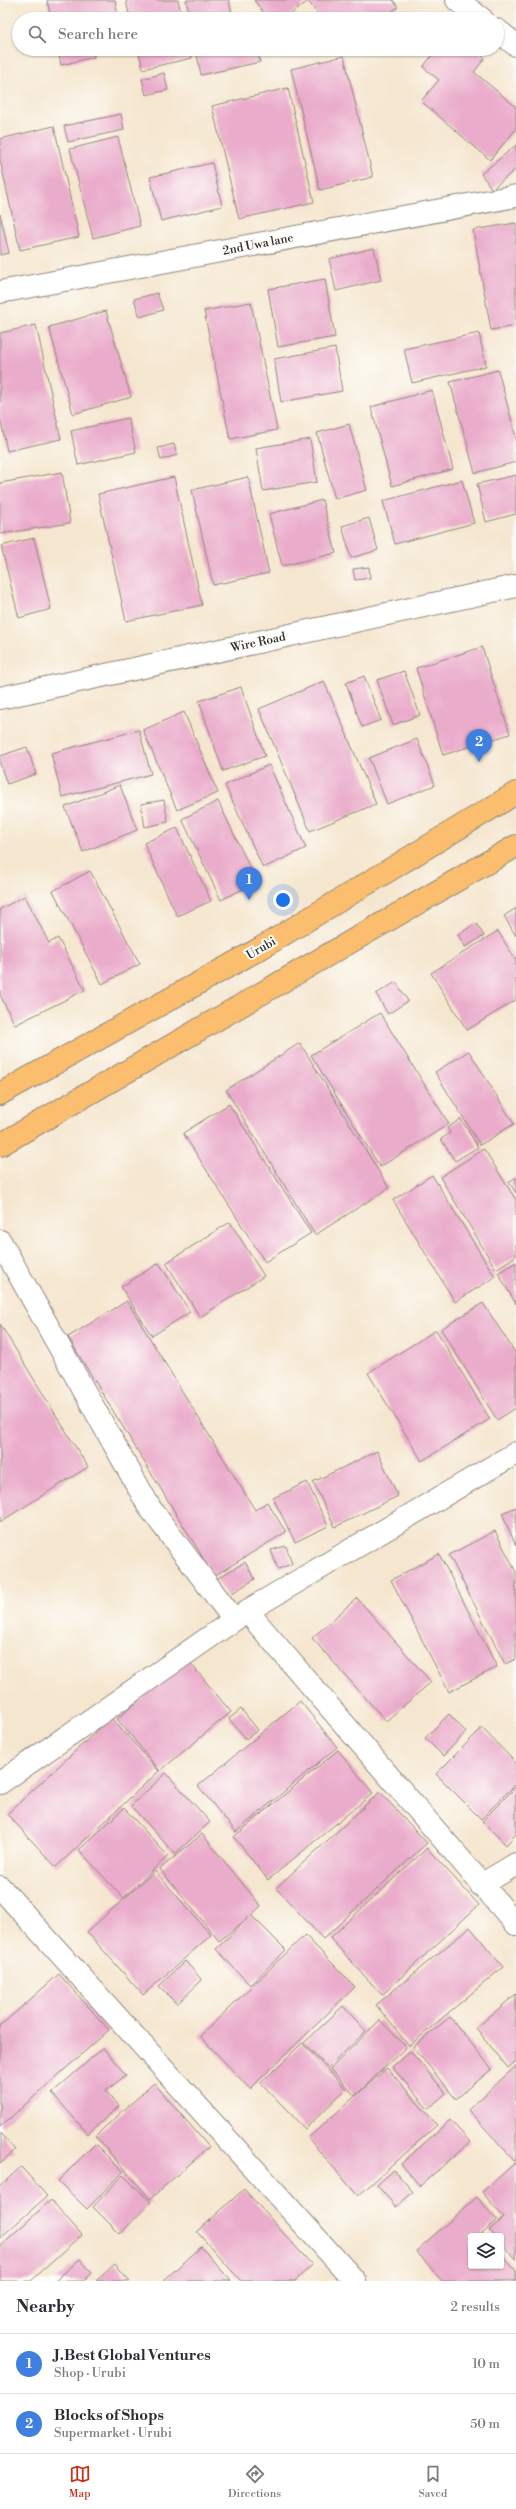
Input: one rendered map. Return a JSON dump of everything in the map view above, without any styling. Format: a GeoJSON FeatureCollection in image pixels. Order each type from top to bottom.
{"type":"FeatureCollection","features":[{"type":"Feature","properties":{"kind":"highway","name":"Urubi"},"geometry":{"type":"LineString","coordinates":[[0,1094],[261,948],[516,793]]}},
{"type":"Feature","properties":{"kind":"highway"},"geometry":{"type":"LineString","coordinates":[[0,1145],[516,846]]}},
{"type":"Feature","properties":{"kind":"street"},"geometry":{"type":"LineString","coordinates":[[457,0],[473,12]]}},
{"type":"Feature","properties":{"kind":"street"},"geometry":{"type":"LineString","coordinates":[[504,36],[516,45]]}},
{"type":"Feature","properties":{"kind":"street","name":"2nd Uwa lane"},"geometry":{"type":"LineString","coordinates":[[0,292],[516,196]]}},
{"type":"Feature","properties":{"kind":"street","name":"Wire Road"},"geometry":{"type":"LineString","coordinates":[[0,698],[516,586]]}},
{"type":"Feature","properties":{"kind":"street"},"geometry":{"type":"LineString","coordinates":[[0,1241],[150,1508],[240,1616],[516,1924]]}},
{"type":"Feature","properties":{"kind":"street"},"geometry":{"type":"LineString","coordinates":[[0,1783],[240,1616],[516,1453]]}},
{"type":"Feature","properties":{"kind":"street"},"geometry":{"type":"LineString","coordinates":[[481,1885],[516,1864]]}},
{"type":"Feature","properties":{"kind":"street"},"geometry":{"type":"LineString","coordinates":[[0,1887],[355,2281]]}},
{"type":"Feature","properties":{"kind":"building"},"geometry":{"type":"Polygon","coordinates":[[[47,0],[115,0],[117,12],[50,12],[47,0]]]}},
{"type":"Feature","properties":{"kind":"building"},"geometry":{"type":"Polygon","coordinates":[[[126,0],[178,0],[181,12],[129,12],[126,0]]]}},
{"type":"Feature","properties":{"kind":"building"},"geometry":{"type":"Polygon","coordinates":[[[186,0],[229,0],[232,12],[189,12],[186,0]]]}},
{"type":"Feature","properties":{"kind":"building"},"geometry":{"type":"Polygon","coordinates":[[[254,0],[393,0],[398,7],[391,12],[316,12],[308,1],[293,12],[263,12],[254,0]]]}},
{"type":"Feature","properties":{"kind":"building"},"geometry":{"type":"Polygon","coordinates":[[[59,56],[94,56],[94,57],[61,65],[59,56]]]}},
{"type":"Feature","properties":{"kind":"building"},"geometry":{"type":"Polygon","coordinates":[[[140,56],[191,56],[192,58],[143,69],[140,56]]]}},
{"type":"Feature","properties":{"kind":"building"},"geometry":{"type":"Polygon","coordinates":[[[197,56],[259,56],[260,62],[201,75],[197,56]]]}},
{"type":"Feature","properties":{"kind":"building"},"geometry":{"type":"Polygon","coordinates":[[[344,56],[373,177],[320,190],[291,69],[344,56]]]}},
{"type":"Feature","properties":{"kind":"building"},"geometry":{"type":"Polygon","coordinates":[[[432,56],[482,56],[485,58],[474,72],[516,107],[516,129],[490,160],[421,101],[439,80],[423,67],[432,56]]]}},
{"type":"Feature","properties":{"kind":"building"},"geometry":{"type":"Polygon","coordinates":[[[164,73],[168,90],[146,95],[142,79],[164,73]]]}},
{"type":"Feature","properties":{"kind":"building"},"geometry":{"type":"Polygon","coordinates":[[[288,88],[314,202],[239,219],[212,106],[288,88]]]}},
{"type":"Feature","properties":{"kind":"building"},"geometry":{"type":"Polygon","coordinates":[[[121,114],[124,130],[68,142],[64,126],[121,114]]]}},
{"type":"Feature","properties":{"kind":"building"},"geometry":{"type":"Polygon","coordinates":[[[54,126],[79,237],[20,250],[0,160],[0,139],[54,126]]]}},
{"type":"Feature","properties":{"kind":"building"},"geometry":{"type":"Polygon","coordinates":[[[118,137],[140,226],[93,238],[70,149],[118,137]]]}},
{"type":"Feature","properties":{"kind":"building"},"geometry":{"type":"Polygon","coordinates":[[[516,145],[516,169],[492,189],[481,174],[516,145]]]}},
{"type":"Feature","properties":{"kind":"building"},"geometry":{"type":"Polygon","coordinates":[[[212,163],[222,206],[161,221],[150,177],[212,163]]]}},
{"type":"Feature","properties":{"kind":"building"},"geometry":{"type":"Polygon","coordinates":[[[0,214],[9,253],[0,255],[0,214]]]}},
{"type":"Feature","properties":{"kind":"building"},"geometry":{"type":"Polygon","coordinates":[[[516,223],[516,326],[491,330],[473,230],[516,223]]]}},
{"type":"Feature","properties":{"kind":"building"},"geometry":{"type":"Polygon","coordinates":[[[374,248],[381,280],[336,291],[329,259],[374,248]]]}},
{"type":"Feature","properties":{"kind":"building"},"geometry":{"type":"Polygon","coordinates":[[[325,279],[335,337],[278,347],[268,289],[325,279]]]}},
{"type":"Feature","properties":{"kind":"building"},"geometry":{"type":"Polygon","coordinates":[[[157,293],[163,310],[140,317],[134,299],[157,293]]]}},
{"type":"Feature","properties":{"kind":"building"},"geometry":{"type":"Polygon","coordinates":[[[251,302],[277,430],[230,439],[204,311],[251,302]]]}},
{"type":"Feature","properties":{"kind":"building"},"geometry":{"type":"Polygon","coordinates":[[[106,311],[131,397],[73,414],[49,327],[106,311]]]}},
{"type":"Feature","properties":{"kind":"building"},"geometry":{"type":"Polygon","coordinates":[[[36,325],[61,439],[7,451],[0,417],[0,333],[36,325]]]}},
{"type":"Feature","properties":{"kind":"building"},"geometry":{"type":"Polygon","coordinates":[[[479,333],[486,366],[412,383],[404,349],[479,333]]]}},
{"type":"Feature","properties":{"kind":"building"},"geometry":{"type":"Polygon","coordinates":[[[335,348],[342,391],[281,402],[274,359],[335,348]]]}},
{"type":"Feature","properties":{"kind":"building"},"geometry":{"type":"Polygon","coordinates":[[[498,370],[516,437],[516,462],[475,473],[450,382],[498,370]]]}},
{"type":"Feature","properties":{"kind":"building"},"geometry":{"type":"Polygon","coordinates":[[[432,390],[453,469],[392,486],[371,407],[432,390]]]}},
{"type":"Feature","properties":{"kind":"building"},"geometry":{"type":"Polygon","coordinates":[[[128,418],[136,452],[78,465],[71,431],[128,418]]]}},
{"type":"Feature","properties":{"kind":"building"},"geometry":{"type":"Polygon","coordinates":[[[349,424],[367,490],[335,499],[317,433],[349,424]]]}},
{"type":"Feature","properties":{"kind":"building"},"geometry":{"type":"Polygon","coordinates":[[[310,439],[317,482],[263,491],[256,448],[310,439]]]}},
{"type":"Feature","properties":{"kind":"building"},"geometry":{"type":"Polygon","coordinates":[[[174,444],[177,455],[161,460],[158,448],[174,444]]]}},
{"type":"Feature","properties":{"kind":"building"},"geometry":{"type":"Polygon","coordinates":[[[62,472],[70,523],[0,534],[0,483],[62,472]]]}},
{"type":"Feature","properties":{"kind":"building"},"geometry":{"type":"Polygon","coordinates":[[[516,475],[516,514],[486,522],[477,484],[516,475]]]}},
{"type":"Feature","properties":{"kind":"building"},"geometry":{"type":"Polygon","coordinates":[[[174,477],[202,605],[126,621],[98,494],[174,477]]]}},
{"type":"Feature","properties":{"kind":"building"},"geometry":{"type":"Polygon","coordinates":[[[248,477],[269,573],[213,585],[192,490],[248,477]]]}},
{"type":"Feature","properties":{"kind":"building"},"geometry":{"type":"Polygon","coordinates":[[[462,480],[474,523],[395,544],[383,501],[462,480]]]}},
{"type":"Feature","properties":{"kind":"building"},"geometry":{"type":"Polygon","coordinates":[[[322,500],[336,553],[282,566],[269,514],[322,500]]]}},
{"type":"Feature","properties":{"kind":"building"},"geometry":{"type":"Polygon","coordinates":[[[369,518],[378,550],[351,558],[342,526],[369,518]]]}},
{"type":"Feature","properties":{"kind":"building"},"geometry":{"type":"Polygon","coordinates":[[[34,538],[51,609],[19,618],[1,546],[34,538]]]}},
{"type":"Feature","properties":{"kind":"building"},"geometry":{"type":"Polygon","coordinates":[[[369,567],[370,578],[355,580],[353,569],[369,567]]]}},
{"type":"Feature","properties":{"kind":"building"},"geometry":{"type":"Polygon","coordinates":[[[482,647],[510,734],[443,755],[416,668],[482,647]]]}},
{"type":"Feature","properties":{"kind":"building"},"geometry":{"type":"Polygon","coordinates":[[[404,671],[420,715],[393,725],[377,680],[404,671]]]}},
{"type":"Feature","properties":{"kind":"building"},"geometry":{"type":"Polygon","coordinates":[[[364,676],[381,720],[362,727],[346,683],[364,676]]]}},
{"type":"Feature","properties":{"kind":"building"},"geometry":{"type":"Polygon","coordinates":[[[324,681],[376,804],[310,831],[259,709],[324,681]]]}},
{"type":"Feature","properties":{"kind":"building"},"geometry":{"type":"Polygon","coordinates":[[[241,687],[265,756],[223,771],[199,701],[241,687]]]}},
{"type":"Feature","properties":{"kind":"building"},"geometry":{"type":"Polygon","coordinates":[[[184,712],[218,793],[177,810],[143,730],[184,712]]]}},
{"type":"Feature","properties":{"kind":"building"},"geometry":{"type":"Polygon","coordinates":[[[139,730],[151,774],[62,797],[51,753],[139,730]]]}},
{"type":"Feature","properties":{"kind":"building"},"geometry":{"type":"Polygon","coordinates":[[[417,739],[435,785],[387,804],[369,758],[417,739]]]}},
{"type":"Feature","properties":{"kind":"building"},"geometry":{"type":"Polygon","coordinates":[[[27,747],[36,774],[7,784],[0,764],[0,756],[27,747]]]}},
{"type":"Feature","properties":{"kind":"building"},"geometry":{"type":"Polygon","coordinates":[[[269,765],[306,848],[263,868],[225,785],[269,765]]]}},
{"type":"Feature","properties":{"kind":"building"},"geometry":{"type":"Polygon","coordinates":[[[120,785],[137,830],[83,852],[65,807],[120,785]]]}},
{"type":"Feature","properties":{"kind":"building"},"geometry":{"type":"Polygon","coordinates":[[[164,800],[168,822],[145,827],[141,804],[164,800]]]}},
{"type":"Feature","properties":{"kind":"building"},"geometry":{"type":"Polygon","coordinates":[[[218,801],[257,882],[221,900],[182,819],[218,801]]]}},
{"type":"Feature","properties":{"kind":"building"},"geometry":{"type":"Polygon","coordinates":[[[177,828],[211,901],[177,916],[144,843],[177,828]]]}},
{"type":"Feature","properties":{"kind":"building"},"geometry":{"type":"Polygon","coordinates":[[[90,871],[140,964],[102,984],[53,891],[90,871]]]}},
{"type":"Feature","properties":{"kind":"building"},"geometry":{"type":"Polygon","coordinates":[[[25,896],[49,943],[58,938],[85,990],[15,1025],[0,995],[0,909],[25,896]]]}},
{"type":"Feature","properties":{"kind":"building"},"geometry":{"type":"Polygon","coordinates":[[[516,908],[516,936],[504,916],[516,908]]]}},
{"type":"Feature","properties":{"kind":"building"},"geometry":{"type":"Polygon","coordinates":[[[476,923],[484,936],[465,947],[458,935],[476,923]]]}},
{"type":"Feature","properties":{"kind":"building"},"geometry":{"type":"Polygon","coordinates":[[[498,931],[516,961],[516,1000],[467,1030],[431,973],[498,931]]]}},
{"type":"Feature","properties":{"kind":"building"},"geometry":{"type":"Polygon","coordinates":[[[396,982],[408,1001],[388,1014],[376,994],[396,982]]]}},
{"type":"Feature","properties":{"kind":"building"},"geometry":{"type":"Polygon","coordinates":[[[380,1013],[449,1124],[380,1167],[311,1055],[380,1013]]]}},
{"type":"Feature","properties":{"kind":"building"},"geometry":{"type":"Polygon","coordinates":[[[300,1043],[389,1188],[315,1235],[226,1090],[300,1043]]]}},
{"type":"Feature","properties":{"kind":"building"},"geometry":{"type":"Polygon","coordinates":[[[469,1051],[514,1124],[480,1145],[435,1072],[469,1051]]]}},
{"type":"Feature","properties":{"kind":"building"},"geometry":{"type":"Polygon","coordinates":[[[229,1104],[311,1233],[265,1262],[183,1133],[229,1104]]]}},
{"type":"Feature","properties":{"kind":"building"},"geometry":{"type":"Polygon","coordinates":[[[461,1119],[478,1147],[455,1161],[441,1139],[450,1133],[447,1128],[461,1119]]]}},
{"type":"Feature","properties":{"kind":"building"},"geometry":{"type":"Polygon","coordinates":[[[484,1149],[516,1200],[516,1256],[496,1269],[440,1177],[484,1149]]]}},
{"type":"Feature","properties":{"kind":"building"},"geometry":{"type":"Polygon","coordinates":[[[432,1175],[495,1277],[455,1302],[393,1200],[432,1175]]]}},
{"type":"Feature","properties":{"kind":"building"},"geometry":{"type":"Polygon","coordinates":[[[516,1177],[516,1193],[509,1182],[516,1177]]]}},
{"type":"Feature","properties":{"kind":"building"},"geometry":{"type":"Polygon","coordinates":[[[230,1222],[264,1276],[200,1317],[166,1263],[230,1222]]]}},
{"type":"Feature","properties":{"kind":"building"},"geometry":{"type":"Polygon","coordinates":[[[516,1262],[516,1304],[498,1273],[516,1262]]]}},
{"type":"Feature","properties":{"kind":"building"},"geometry":{"type":"Polygon","coordinates":[[[159,1263],[190,1312],[152,1336],[121,1287],[159,1263]]]}},
{"type":"Feature","properties":{"kind":"building"},"geometry":{"type":"Polygon","coordinates":[[[127,1301],[255,1510],[267,1502],[286,1532],[214,1576],[68,1337],[127,1301]]]}},
{"type":"Feature","properties":{"kind":"building"},"geometry":{"type":"Polygon","coordinates":[[[483,1303],[516,1354],[516,1408],[497,1420],[441,1329],[483,1303]]]}},
{"type":"Feature","properties":{"kind":"building"},"geometry":{"type":"Polygon","coordinates":[[[0,1324],[88,1467],[0,1522],[0,1324]]]}},
{"type":"Feature","properties":{"kind":"building"},"geometry":{"type":"Polygon","coordinates":[[[436,1330],[490,1419],[422,1461],[368,1373],[436,1330]]]}},
{"type":"Feature","properties":{"kind":"building"},"geometry":{"type":"Polygon","coordinates":[[[377,1451],[398,1496],[335,1527],[313,1482],[377,1451]]]}},
{"type":"Feature","properties":{"kind":"building"},"geometry":{"type":"Polygon","coordinates":[[[307,1482],[328,1526],[295,1542],[273,1498],[307,1482]]]}},
{"type":"Feature","properties":{"kind":"building"},"geometry":{"type":"Polygon","coordinates":[[[516,1507],[516,1546],[502,1513],[516,1507]]]}},
{"type":"Feature","properties":{"kind":"building"},"geometry":{"type":"Polygon","coordinates":[[[495,1531],[516,1572],[516,1659],[505,1664],[449,1555],[495,1531]]]}},
{"type":"Feature","properties":{"kind":"building"},"geometry":{"type":"Polygon","coordinates":[[[286,1546],[292,1564],[278,1569],[271,1550],[286,1546]]]}},
{"type":"Feature","properties":{"kind":"building"},"geometry":{"type":"Polygon","coordinates":[[[439,1554],[497,1667],[449,1692],[391,1580],[439,1554]]]}},
{"type":"Feature","properties":{"kind":"building"},"geometry":{"type":"Polygon","coordinates":[[[245,1562],[255,1579],[227,1596],[216,1579],[245,1562]]]}},
{"type":"Feature","properties":{"kind":"building"},"geometry":{"type":"Polygon","coordinates":[[[357,1598],[431,1682],[386,1721],[312,1638],[357,1598]]]}},
{"type":"Feature","properties":{"kind":"building"},"geometry":{"type":"Polygon","coordinates":[[[187,1659],[231,1712],[160,1771],[117,1719],[187,1659]]]}},
{"type":"Feature","properties":{"kind":"building"},"geometry":{"type":"Polygon","coordinates":[[[300,1701],[337,1747],[236,1832],[198,1786],[300,1701]]]}},
{"type":"Feature","properties":{"kind":"building"},"geometry":{"type":"Polygon","coordinates":[[[241,1709],[258,1730],[246,1739],[229,1719],[241,1709]]]}},
{"type":"Feature","properties":{"kind":"building"},"geometry":{"type":"Polygon","coordinates":[[[449,1714],[466,1732],[443,1756],[425,1738],[449,1714]]]}},
{"type":"Feature","properties":{"kind":"building"},"geometry":{"type":"Polygon","coordinates":[[[111,1718],[159,1771],[56,1867],[7,1814],[111,1718]]]}},
{"type":"Feature","properties":{"kind":"building"},"geometry":{"type":"Polygon","coordinates":[[[482,1728],[516,1763],[516,1784],[481,1819],[436,1774],[482,1728]]]}},
{"type":"Feature","properties":{"kind":"building"},"geometry":{"type":"Polygon","coordinates":[[[338,1750],[373,1793],[268,1880],[234,1837],[338,1750]]]}},
{"type":"Feature","properties":{"kind":"building"},"geometry":{"type":"Polygon","coordinates":[[[166,1773],[210,1822],[175,1854],[131,1806],[166,1773]]]}},
{"type":"Feature","properties":{"kind":"building"},"geometry":{"type":"Polygon","coordinates":[[[516,1787],[516,1834],[506,1845],[482,1821],[516,1787]]]}},
{"type":"Feature","properties":{"kind":"building"},"geometry":{"type":"Polygon","coordinates":[[[380,1792],[427,1843],[323,1939],[276,1888],[380,1792]]]}},
{"type":"Feature","properties":{"kind":"building"},"geometry":{"type":"Polygon","coordinates":[[[124,1808],[168,1856],[123,1898],[79,1850],[124,1808]]]}},
{"type":"Feature","properties":{"kind":"building"},"geometry":{"type":"Polygon","coordinates":[[[202,1834],[261,1906],[251,1915],[286,1950],[250,1985],[216,1949],[249,1917],[219,1941],[160,1869],[202,1834]]]}},
{"type":"Feature","properties":{"kind":"building"},"geometry":{"type":"Polygon","coordinates":[[[427,1848],[479,1905],[382,1995],[330,1938],[427,1848]]]}},
{"type":"Feature","properties":{"kind":"building"},"geometry":{"type":"Polygon","coordinates":[[[155,1871],[211,1935],[143,1995],[87,1932],[155,1871]]]}},
{"type":"Feature","properties":{"kind":"building"},"geometry":{"type":"Polygon","coordinates":[[[470,1927],[503,1967],[409,2046],[376,2005],[470,1927]]]}},
{"type":"Feature","properties":{"kind":"building"},"geometry":{"type":"Polygon","coordinates":[[[305,1935],[355,1987],[250,2089],[200,2036],[305,1935]]]}},
{"type":"Feature","properties":{"kind":"building"},"geometry":{"type":"Polygon","coordinates":[[[185,1961],[202,1980],[177,2004],[159,1986],[185,1961]]]}},
{"type":"Feature","properties":{"kind":"building"},"geometry":{"type":"Polygon","coordinates":[[[59,1974],[109,2030],[0,2127],[0,2026],[59,1974]]]}},
{"type":"Feature","properties":{"kind":"building"},"geometry":{"type":"Polygon","coordinates":[[[516,1994],[516,2061],[508,2068],[476,2028],[516,1994]]]}},
{"type":"Feature","properties":{"kind":"building"},"geometry":{"type":"Polygon","coordinates":[[[343,2006],[366,2031],[328,2068],[304,2043],[343,2006]]]}},
{"type":"Feature","properties":{"kind":"building"},"geometry":{"type":"Polygon","coordinates":[[[450,2017],[492,2069],[456,2099],[413,2047],[450,2017]]]}},
{"type":"Feature","properties":{"kind":"building"},"geometry":{"type":"Polygon","coordinates":[[[380,2020],[406,2047],[355,2096],[330,2069],[380,2020]]]}},
{"type":"Feature","properties":{"kind":"building"},"geometry":{"type":"Polygon","coordinates":[[[302,2043],[346,2089],[305,2129],[261,2083],[302,2043]]]}},
{"type":"Feature","properties":{"kind":"building"},"geometry":{"type":"Polygon","coordinates":[[[103,2048],[126,2075],[106,2091],[119,2106],[88,2134],[52,2093],[103,2048]]]}},
{"type":"Feature","properties":{"kind":"building"},"geometry":{"type":"Polygon","coordinates":[[[410,2051],[446,2093],[428,2109],[392,2067],[410,2051]]]}},
{"type":"Feature","properties":{"kind":"building"},"geometry":{"type":"Polygon","coordinates":[[[516,2066],[516,2162],[468,2110],[516,2066]]]}},
{"type":"Feature","properties":{"kind":"building"},"geometry":{"type":"Polygon","coordinates":[[[387,2068],[437,2125],[358,2196],[308,2138],[387,2068]]]}},
{"type":"Feature","properties":{"kind":"building"},"geometry":{"type":"Polygon","coordinates":[[[154,2083],[209,2147],[150,2199],[95,2136],[154,2083]]]}},
{"type":"Feature","properties":{"kind":"building"},"geometry":{"type":"Polygon","coordinates":[[[450,2120],[470,2142],[420,2186],[401,2164],[450,2120]]]}},
{"type":"Feature","properties":{"kind":"building"},"geometry":{"type":"Polygon","coordinates":[[[0,2133],[15,2150],[0,2163],[0,2133]]]}},
{"type":"Feature","properties":{"kind":"building"},"geometry":{"type":"Polygon","coordinates":[[[95,2144],[123,2172],[87,2209],[58,2181],[95,2144]]]}},
{"type":"Feature","properties":{"kind":"building"},"geometry":{"type":"Polygon","coordinates":[[[515,2163],[516,2164],[516,2260],[504,2246],[504,2233],[492,2233],[489,2230],[504,2218],[482,2192],[515,2163]]]}},
{"type":"Feature","properties":{"kind":"building"},"geometry":{"type":"Polygon","coordinates":[[[21,2167],[47,2196],[0,2238],[0,2186],[21,2167]]]}},
{"type":"Feature","properties":{"kind":"building"},"geometry":{"type":"Polygon","coordinates":[[[394,2170],[413,2192],[396,2207],[377,2185],[394,2170]]]}},
{"type":"Feature","properties":{"kind":"building"},"geometry":{"type":"Polygon","coordinates":[[[123,2175],[151,2202],[120,2234],[93,2207],[123,2175]]]}},
{"type":"Feature","properties":{"kind":"building"},"geometry":{"type":"Polygon","coordinates":[[[244,2189],[312,2265],[295,2281],[241,2281],[197,2232],[244,2189]]]}},
{"type":"Feature","properties":{"kind":"building"},"geometry":{"type":"Polygon","coordinates":[[[477,2197],[497,2220],[482,2233],[468,2233],[468,2269],[504,2269],[504,2257],[516,2271],[516,2281],[442,2281],[416,2251],[477,2197]]]}},
{"type":"Feature","properties":{"kind":"building"},"geometry":{"type":"Polygon","coordinates":[[[51,2200],[82,2235],[31,2281],[0,2281],[0,2246],[51,2200]]]}},
{"type":"Feature","properties":{"kind":"building"},"geometry":{"type":"Polygon","coordinates":[[[201,2247],[231,2281],[163,2281],[201,2247]]]}},
{"type":"Feature","properties":{"kind":"building"},"geometry":{"type":"Polygon","coordinates":[[[80,2259],[92,2273],[84,2281],[55,2281],[80,2259]]]}},
{"type":"Feature","properties":{"kind":"building"},"geometry":{"type":"Polygon","coordinates":[[[115,2264],[130,2281],[96,2281],[115,2264]]]}},
{"type":"Feature","properties":{"kind":"place","name":"Blocks of Shops"},"geometry":{"type":"Point","coordinates":[479,762]}},
{"type":"Feature","properties":{"kind":"place","name":"J.Best Global Ventures"},"geometry":{"type":"Point","coordinates":[249,900]}}]}
